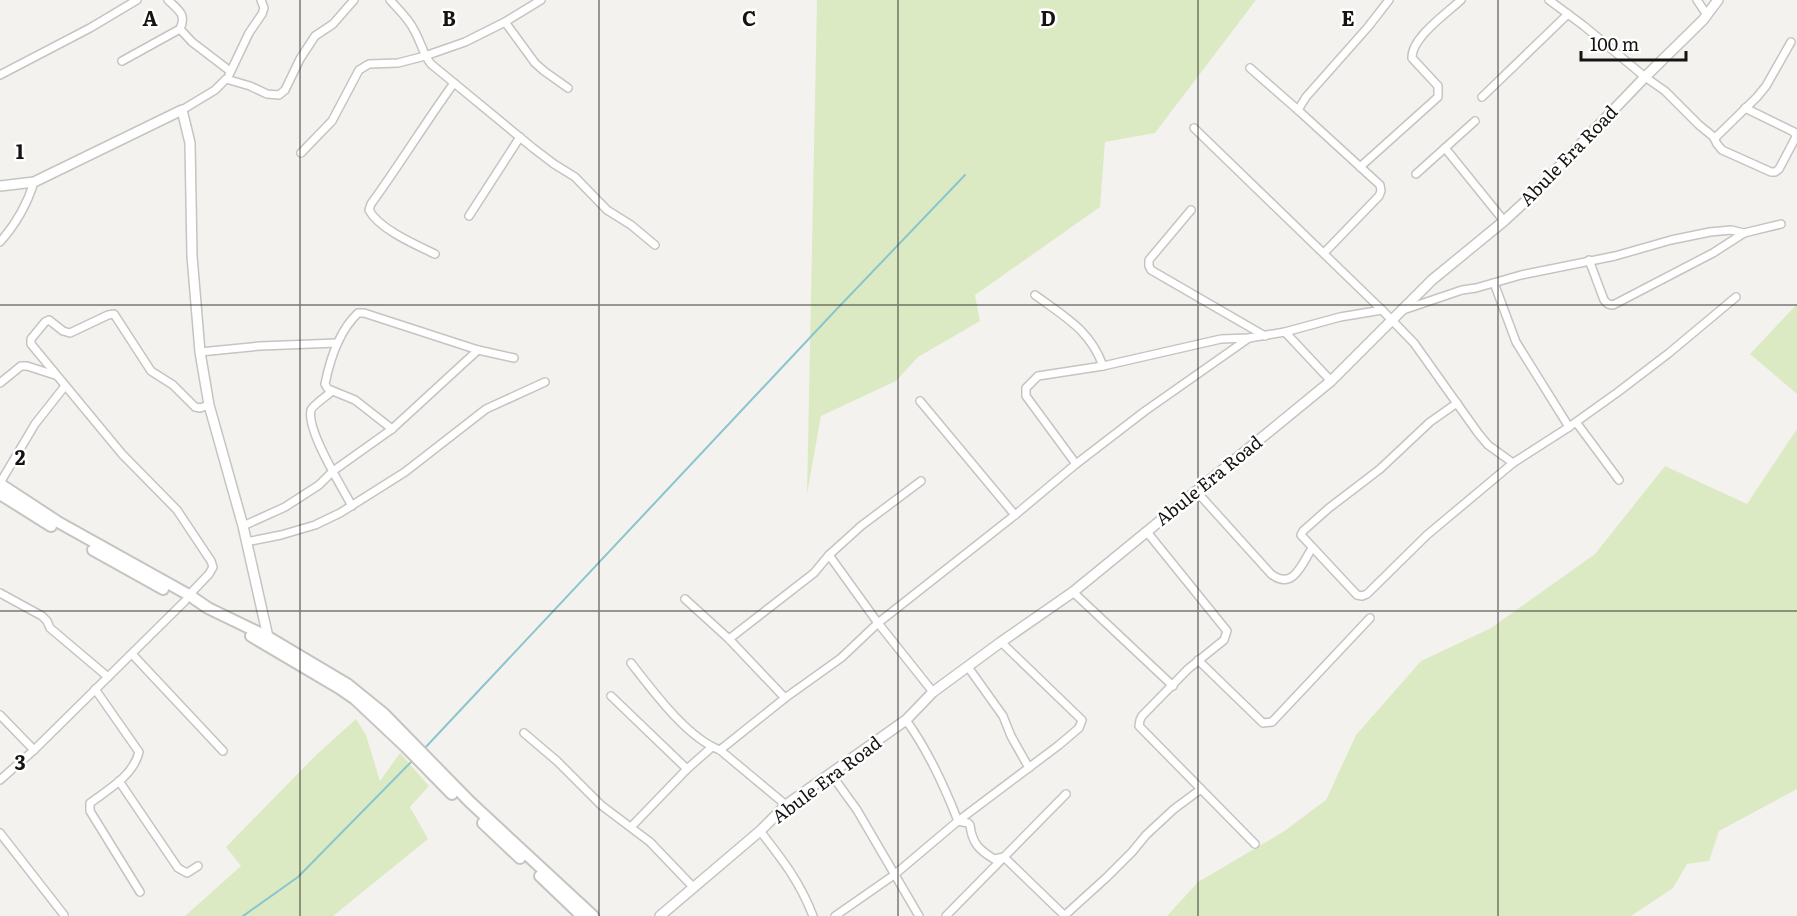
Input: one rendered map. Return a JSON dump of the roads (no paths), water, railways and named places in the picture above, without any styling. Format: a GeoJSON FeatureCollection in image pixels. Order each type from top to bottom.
{"type":"FeatureCollection","features":[{"type":"Feature","properties":{"kind":"main road"},"geometry":{"type":"LineString","coordinates":[[0,483],[58,522],[339,688],[409,744]]}},
{"type":"Feature","properties":{"kind":"main road"},"geometry":{"type":"LineString","coordinates":[[0,494],[106,558],[268,637],[347,684],[384,714],[409,744],[498,838],[582,916]]}},
{"type":"Feature","properties":{"kind":"main road"},"geometry":{"type":"LineString","coordinates":[[431,766],[593,916]]}},
{"type":"Feature","properties":{"kind":"street"},"geometry":{"type":"LineString","coordinates":[[0,75],[90,28],[137,0]]}},
{"type":"Feature","properties":{"kind":"street"},"geometry":{"type":"LineString","coordinates":[[122,61],[180,29],[183,22],[182,15],[168,0]]}},
{"type":"Feature","properties":{"kind":"street"},"geometry":{"type":"LineString","coordinates":[[0,186],[34,182],[182,110],[215,90],[228,75],[249,33],[262,14],[264,9],[261,0]]}},
{"type":"Feature","properties":{"kind":"street"},"geometry":{"type":"LineString","coordinates":[[180,29],[228,75],[267,94],[279,95],[285,90],[300,59],[315,36],[333,24],[354,0]]}},
{"type":"Feature","properties":{"kind":"street"},"geometry":{"type":"LineString","coordinates":[[390,0],[413,27],[425,56],[431,64],[519,137],[575,177],[607,210],[631,225],[655,245]]}},
{"type":"Feature","properties":{"kind":"street"},"geometry":{"type":"LineString","coordinates":[[301,153],[332,121],[359,70],[369,64],[398,63],[425,56],[465,42],[506,22],[542,0]]}},
{"type":"Feature","properties":{"kind":"street"},"geometry":{"type":"LineString","coordinates":[[1298,110],[1306,97],[1389,0]]}},
{"type":"Feature","properties":{"kind":"street"},"geometry":{"type":"LineString","coordinates":[[1360,167],[1438,97],[1438,86],[1412,58],[1412,51],[1417,42],[1461,0]]}},
{"type":"Feature","properties":{"kind":"street"},"geometry":{"type":"LineString","coordinates":[[1549,0],[1665,91],[1714,138],[1722,150],[1775,172],[1782,165],[1796,132],[1745,108]]}},
{"type":"Feature","properties":{"kind":"street"},"geometry":{"type":"LineString","coordinates":[[1697,0],[1707,15]]}},
{"type":"Feature","properties":{"kind":"street","name":"Abule Era Road"},"geometry":{"type":"LineString","coordinates":[[660,916],[760,831],[786,805],[906,720],[933,692],[1073,592],[1331,381],[1432,280],[1529,198],[1707,15],[1718,0]]}},
{"type":"Feature","properties":{"kind":"street"},"geometry":{"type":"LineString","coordinates":[[1482,97],[1568,14]]}},
{"type":"Feature","properties":{"kind":"street"},"geometry":{"type":"LineString","coordinates":[[506,22],[535,63],[568,88]]}},
{"type":"Feature","properties":{"kind":"street"},"geometry":{"type":"LineString","coordinates":[[1714,138],[1718,137],[1766,86],[1791,42]]}},
{"type":"Feature","properties":{"kind":"street"},"geometry":{"type":"LineString","coordinates":[[1250,68],[1380,185],[1379,196],[1324,253]]}},
{"type":"Feature","properties":{"kind":"street"},"geometry":{"type":"LineString","coordinates":[[435,254],[407,241],[389,229],[369,210],[424,124],[454,83]]}},
{"type":"Feature","properties":{"kind":"street"},"geometry":{"type":"LineString","coordinates":[[182,110],[190,143],[192,256],[200,352],[210,405],[243,526],[268,637]]}},
{"type":"Feature","properties":{"kind":"street"},"geometry":{"type":"LineString","coordinates":[[1416,174],[1475,121]]}},
{"type":"Feature","properties":{"kind":"street"},"geometry":{"type":"LineString","coordinates":[[1194,128],[1414,343],[1488,445],[1513,463]]}},
{"type":"Feature","properties":{"kind":"street"},"geometry":{"type":"LineString","coordinates":[[470,216],[519,137]]}},
{"type":"Feature","properties":{"kind":"street"},"geometry":{"type":"LineString","coordinates":[[1445,148],[1504,221]]}},
{"type":"Feature","properties":{"kind":"street"},"geometry":{"type":"LineString","coordinates":[[0,242],[19,219],[29,200],[34,182]]}},
{"type":"Feature","properties":{"kind":"street"},"geometry":{"type":"LineString","coordinates":[[1191,210],[1149,260],[1151,270],[1265,336]]}},
{"type":"Feature","properties":{"kind":"street"},"geometry":{"type":"LineString","coordinates":[[1589,260],[1604,300],[1613,305],[1713,253],[1744,233],[1781,224]]}},
{"type":"Feature","properties":{"kind":"street"},"geometry":{"type":"LineString","coordinates":[[1402,310],[1456,292],[1521,275],[1710,232],[1731,230],[1744,233]]}},
{"type":"Feature","properties":{"kind":"street"},"geometry":{"type":"LineString","coordinates":[[1494,283],[1516,342],[1569,427]]}},
{"type":"Feature","properties":{"kind":"street"},"geometry":{"type":"LineString","coordinates":[[1035,295],[1087,335],[1103,366]]}},
{"type":"Feature","properties":{"kind":"street"},"geometry":{"type":"LineString","coordinates":[[1457,403],[1430,422],[1372,475],[1306,528],[1301,535],[1357,595],[1367,594],[1427,535],[1513,463],[1569,427],[1669,353],[1736,297]]}},
{"type":"Feature","properties":{"kind":"street"},"geometry":{"type":"LineString","coordinates":[[1076,464],[1026,396],[1026,388],[1038,376],[1103,366],[1221,339],[1265,336],[1340,317],[1382,310]]}},
{"type":"Feature","properties":{"kind":"street"},"geometry":{"type":"LineString","coordinates":[[392,429],[355,400],[328,389],[325,384],[338,344],[358,313],[478,350],[514,358]]}},
{"type":"Feature","properties":{"kind":"street"},"geometry":{"type":"LineString","coordinates":[[0,780],[132,654],[187,598],[213,567],[177,510],[122,454],[56,376],[31,344],[31,339],[49,320],[63,331],[70,333],[114,314],[151,371],[173,385],[195,406],[200,408],[210,405]]}},
{"type":"Feature","properties":{"kind":"street"},"geometry":{"type":"LineString","coordinates":[[1285,332],[1331,381]]}},
{"type":"Feature","properties":{"kind":"street"},"geometry":{"type":"LineString","coordinates":[[631,827],[687,769],[841,658],[878,623],[1076,464],[1145,411],[1249,338]]}},
{"type":"Feature","properties":{"kind":"street"},"geometry":{"type":"LineString","coordinates":[[200,352],[261,346],[338,344]]}},
{"type":"Feature","properties":{"kind":"street"},"geometry":{"type":"LineString","coordinates":[[243,526],[285,507],[319,484],[333,471],[392,429],[478,350]]}},
{"type":"Feature","properties":{"kind":"street"},"geometry":{"type":"LineString","coordinates":[[0,383],[21,366],[56,376]]}},
{"type":"Feature","properties":{"kind":"street"},"geometry":{"type":"LineString","coordinates":[[246,542],[315,525],[352,506],[405,472],[486,410],[545,382]]}},
{"type":"Feature","properties":{"kind":"street"},"geometry":{"type":"LineString","coordinates":[[0,483],[35,424],[65,386]]}},
{"type":"Feature","properties":{"kind":"street"},"geometry":{"type":"LineString","coordinates":[[332,391],[310,411],[312,429],[352,506]]}},
{"type":"Feature","properties":{"kind":"street"},"geometry":{"type":"LineString","coordinates":[[920,400],[1015,515]]}},
{"type":"Feature","properties":{"kind":"street"},"geometry":{"type":"LineString","coordinates":[[1576,422],[1619,480]]}},
{"type":"Feature","properties":{"kind":"street"},"geometry":{"type":"LineString","coordinates":[[729,639],[814,573],[829,555],[861,526],[921,481]]}},
{"type":"Feature","properties":{"kind":"street"},"geometry":{"type":"LineString","coordinates":[[1197,492],[1277,579],[1290,578],[1299,571],[1312,548]]}},
{"type":"Feature","properties":{"kind":"street"},"geometry":{"type":"LineString","coordinates":[[1147,532],[1227,631],[1224,640],[1198,660],[1142,716],[1139,726],[1255,844]]}},
{"type":"Feature","properties":{"kind":"street"},"geometry":{"type":"LineString","coordinates":[[829,555],[878,623],[933,692]]}},
{"type":"Feature","properties":{"kind":"street"},"geometry":{"type":"LineString","coordinates":[[1073,592],[1173,686]]}},
{"type":"Feature","properties":{"kind":"street"},"geometry":{"type":"LineString","coordinates":[[0,593],[42,616],[50,628],[108,677]]}},
{"type":"Feature","properties":{"kind":"street"},"geometry":{"type":"LineString","coordinates":[[685,599],[729,639],[785,698]]}},
{"type":"Feature","properties":{"kind":"street"},"geometry":{"type":"LineString","coordinates":[[1198,660],[1263,723],[1272,723],[1370,618]]}},
{"type":"Feature","properties":{"kind":"street"},"geometry":{"type":"LineString","coordinates":[[835,916],[894,875],[958,821],[1079,728],[1082,720],[1001,642]]}},
{"type":"Feature","properties":{"kind":"street"},"geometry":{"type":"LineString","coordinates":[[132,654],[223,751]]}},
{"type":"Feature","properties":{"kind":"street"},"geometry":{"type":"LineString","coordinates":[[631,663],[690,731],[786,805]]}},
{"type":"Feature","properties":{"kind":"street"},"geometry":{"type":"LineString","coordinates":[[968,667],[1003,716],[1029,768]]}},
{"type":"Feature","properties":{"kind":"street"},"geometry":{"type":"LineString","coordinates":[[95,689],[139,752],[137,761],[128,773],[90,803],[90,811],[140,892]]}},
{"type":"Feature","properties":{"kind":"street"},"geometry":{"type":"LineString","coordinates":[[611,696],[687,769]]}},
{"type":"Feature","properties":{"kind":"street"},"geometry":{"type":"LineString","coordinates":[[0,715],[34,750]]}},
{"type":"Feature","properties":{"kind":"street"},"geometry":{"type":"LineString","coordinates":[[906,720],[921,741],[941,778],[958,821]]}},
{"type":"Feature","properties":{"kind":"street"},"geometry":{"type":"LineString","coordinates":[[524,733],[557,761],[601,805],[650,842],[694,888]]}},
{"type":"Feature","properties":{"kind":"street"},"geometry":{"type":"LineString","coordinates":[[831,774],[857,810],[919,916]]}},
{"type":"Feature","properties":{"kind":"street"},"geometry":{"type":"LineString","coordinates":[[119,781],[178,868],[187,873],[198,866]]}},
{"type":"Feature","properties":{"kind":"street"},"geometry":{"type":"LineString","coordinates":[[1004,856],[1064,916],[1107,877],[1174,809],[1201,789]]}},
{"type":"Feature","properties":{"kind":"street"},"geometry":{"type":"LineString","coordinates":[[946,916],[1066,794]]}},
{"type":"Feature","properties":{"kind":"street"},"geometry":{"type":"LineString","coordinates":[[958,821],[970,825],[972,837],[982,852],[994,859],[1004,856]]}},
{"type":"Feature","properties":{"kind":"street"},"geometry":{"type":"LineString","coordinates":[[760,831],[792,873],[813,916]]}},
{"type":"Feature","properties":{"kind":"street"},"geometry":{"type":"LineString","coordinates":[[0,833],[64,915]]}},
{"type":"Feature","properties":{"kind":"waterway"},"geometry":{"type":"LineString","coordinates":[[423,750],[965,175]]}},
{"type":"Feature","properties":{"kind":"waterway"},"geometry":{"type":"LineString","coordinates":[[243,916],[298,877],[413,760]]}}]}
